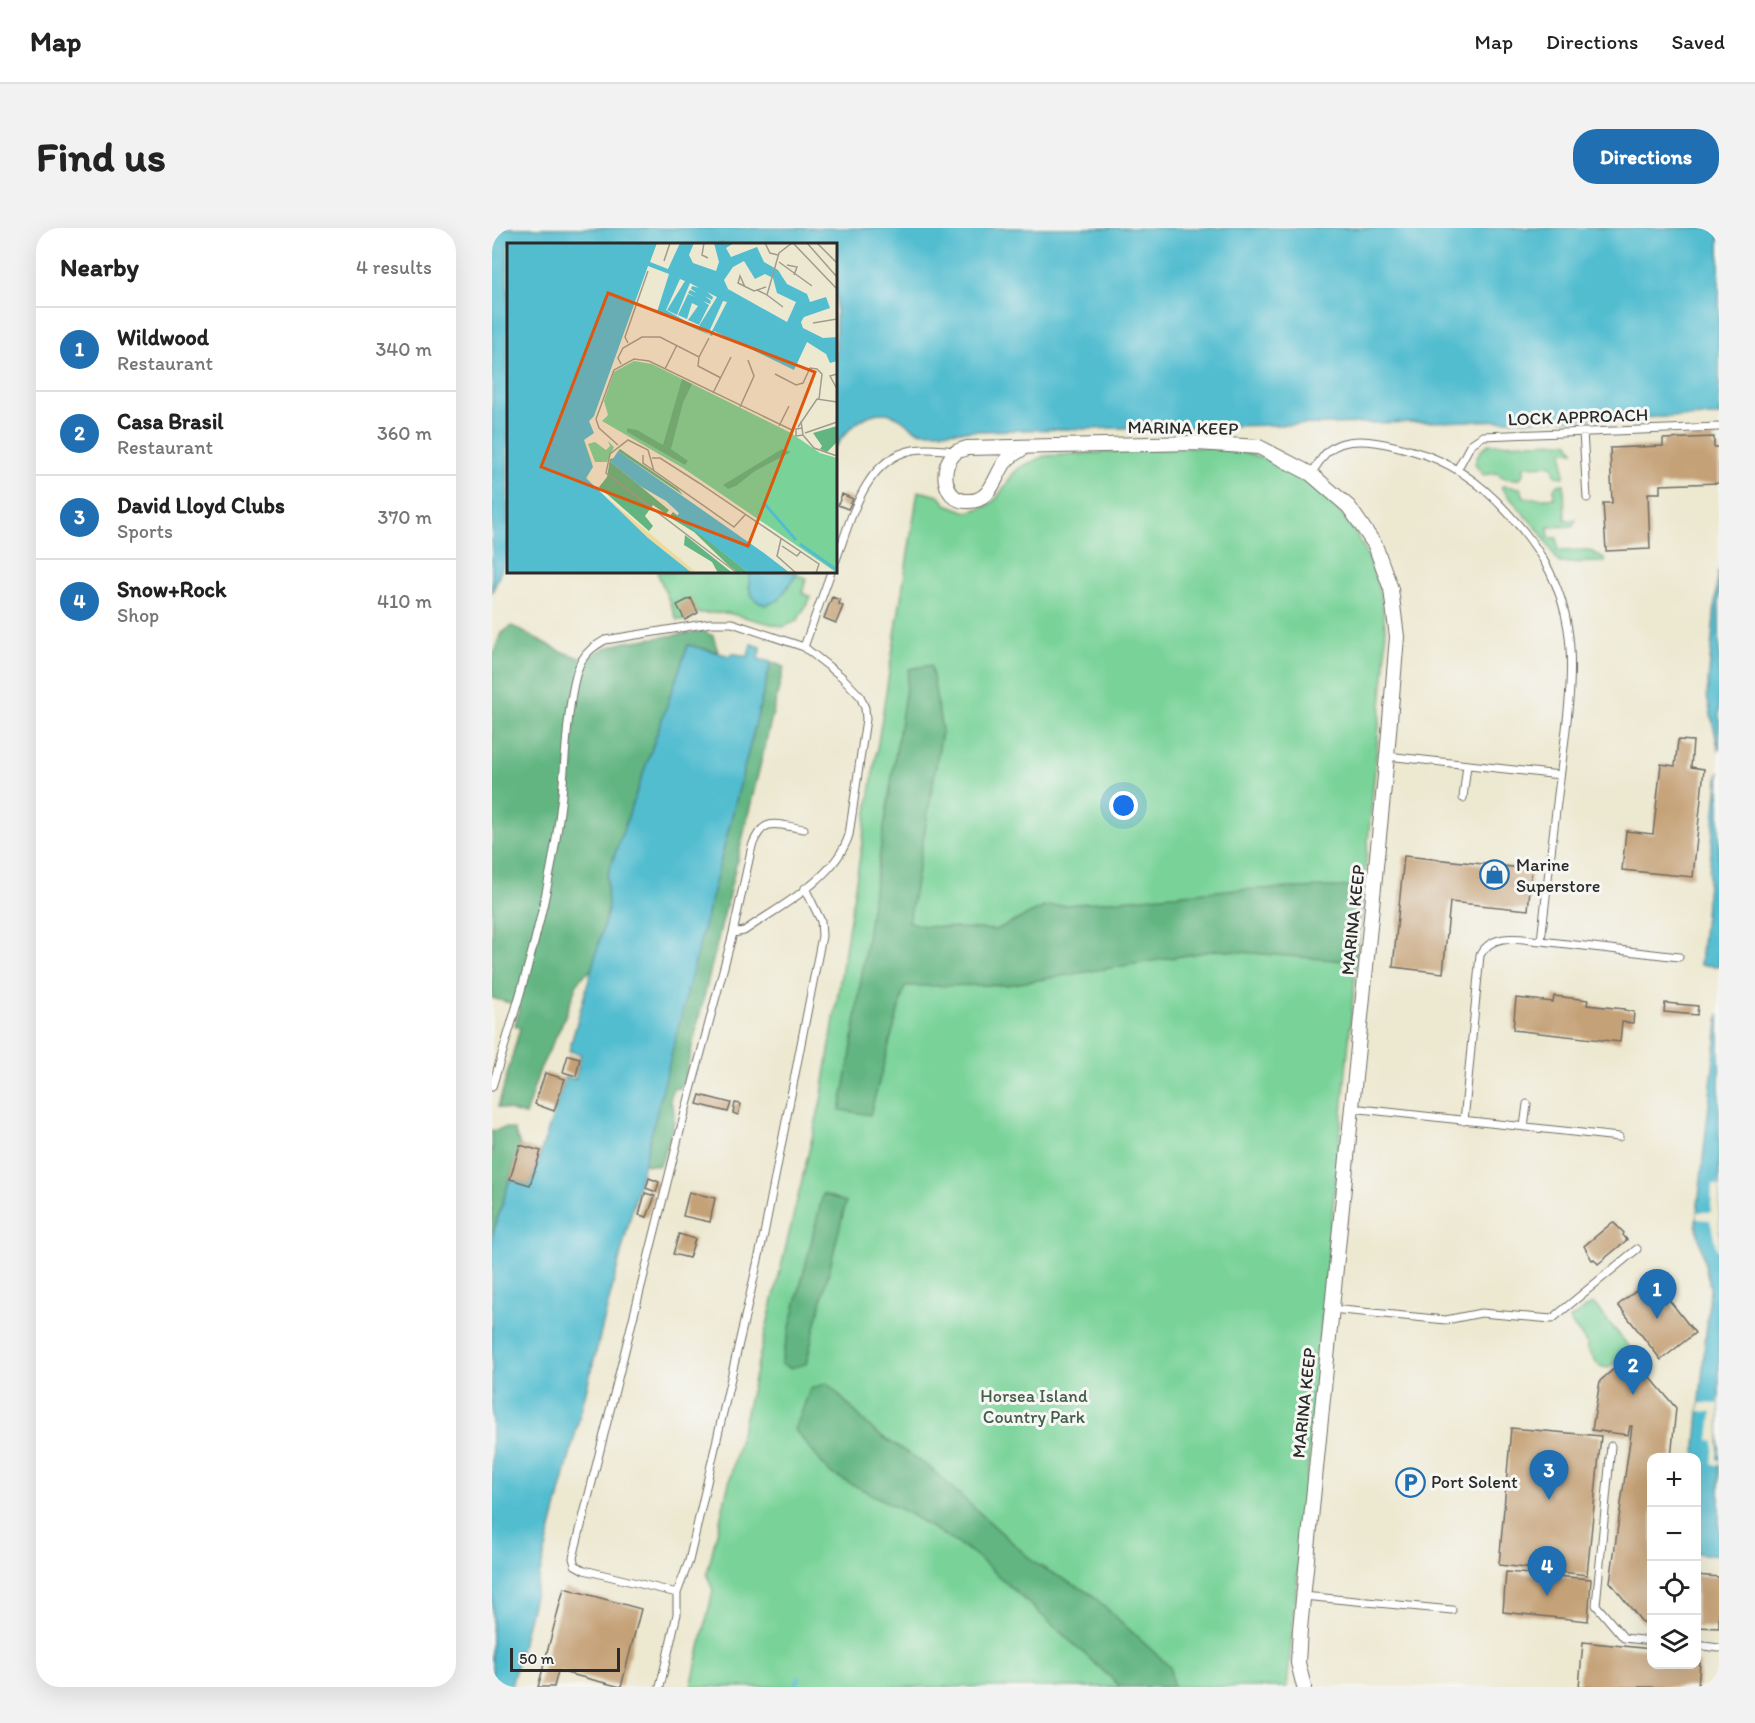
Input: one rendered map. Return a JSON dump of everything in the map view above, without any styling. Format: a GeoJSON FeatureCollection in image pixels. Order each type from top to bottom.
{"type":"FeatureCollection","features":[{"type":"Feature","properties":{"kind":"street","name":"MARINA KEEP"},"geometry":{"type":"LineString","coordinates":[[958,451],[967,448],[1197,443],[1259,447],[1311,474],[1349,507],[1375,545],[1391,589],[1398,637],[1303,1596],[1298,1663],[1304,1687]]}},
{"type":"Feature","properties":{"kind":"street"},"geometry":{"type":"LineString","coordinates":[[958,451],[952,455],[946,467],[945,476],[948,490],[955,499],[968,502],[983,498],[1008,458],[1025,447]]}},
{"type":"Feature","properties":{"kind":"lane","name":"LOCK APPROACH"},"geometry":{"type":"LineString","coordinates":[[1457,470],[1471,444],[1483,436],[1719,427]]}},
{"type":"Feature","properties":{"kind":"lane"},"geometry":{"type":"LineString","coordinates":[[1583,432],[1587,498]]}},
{"type":"Feature","properties":{"kind":"lane"},"geometry":{"type":"LineString","coordinates":[[1311,474],[1327,451],[1341,442],[1373,441],[1416,452],[1457,470],[1492,496],[1528,537],[1544,560],[1563,604],[1569,635],[1571,676],[1565,746],[1541,941]]}},
{"type":"Feature","properties":{"kind":"lane"},"geometry":{"type":"LineString","coordinates":[[837,558],[865,488],[875,473],[890,460],[912,450],[936,448],[958,451]]}},
{"type":"Feature","properties":{"kind":"lane"},"geometry":{"type":"LineString","coordinates":[[804,647],[831,573]]}},
{"type":"Feature","properties":{"kind":"lane"},"geometry":{"type":"LineString","coordinates":[[492,1087],[525,982],[556,847],[577,672],[592,647],[605,640],[710,623],[732,623],[804,647],[842,676],[860,696],[865,708],[866,719],[849,835],[845,847],[828,871],[744,931],[733,933]]}},
{"type":"Feature","properties":{"kind":"lane"},"geometry":{"type":"LineString","coordinates":[[1387,756],[1560,775]]}},
{"type":"Feature","properties":{"kind":"lane"},"geometry":{"type":"LineString","coordinates":[[1463,798],[1467,765]]}},
{"type":"Feature","properties":{"kind":"lane"},"geometry":{"type":"LineString","coordinates":[[677,1593],[584,1570],[575,1565],[573,1558],[679,1135],[733,933],[752,846],[757,832],[770,824],[804,829]]}},
{"type":"Feature","properties":{"kind":"lane"},"geometry":{"type":"LineString","coordinates":[[660,1687],[677,1614],[677,1593],[689,1561],[764,1234],[822,936],[821,921],[805,888]]}},
{"type":"Feature","properties":{"kind":"lane"},"geometry":{"type":"LineString","coordinates":[[1464,1120],[1480,955],[1491,943],[1504,938],[1679,957]]}},
{"type":"Feature","properties":{"kind":"lane"},"geometry":{"type":"LineString","coordinates":[[1524,1127],[1527,1104]]}},
{"type":"Feature","properties":{"kind":"lane"},"geometry":{"type":"LineString","coordinates":[[1351,1108],[1619,1137]]}},
{"type":"Feature","properties":{"kind":"lane"},"geometry":{"type":"LineString","coordinates":[[1331,1309],[1446,1320],[1481,1313],[1552,1319],[1637,1249]]}},
{"type":"Feature","properties":{"kind":"lane"},"geometry":{"type":"LineString","coordinates":[[1611,1446],[1596,1605],[1624,1638],[1647,1640]]}},
{"type":"Feature","properties":{"kind":"lane"},"geometry":{"type":"LineString","coordinates":[[1303,1596],[1452,1610]]}},
{"type":"Feature","properties":{"kind":"lane"},"geometry":{"type":"LineString","coordinates":[[1701,1646],[1719,1648]]}},
{"type":"Feature","properties":{"kind":"green space"},"geometry":{"type":"Polygon","coordinates":[[[1568,442],[1574,451],[1563,451],[1564,477],[1556,476],[1552,465],[1524,466],[1524,473],[1519,479],[1509,479],[1496,473],[1483,475],[1475,464],[1480,452],[1489,444],[1568,442]]]}},
{"type":"Feature","properties":{"kind":"green space","name":"Horsea Island Country Park"},"geometry":{"type":"Polygon","coordinates":[[[1187,447],[1217,448],[1246,453],[1280,466],[1310,483],[1335,506],[1355,532],[1370,561],[1380,594],[1385,628],[1385,664],[1287,1687],[691,1687],[713,1591],[707,1574],[821,1101],[918,491],[939,496],[946,504],[967,512],[988,506],[997,498],[1019,468],[1044,456],[1187,447]]]}},
{"type":"Feature","properties":{"kind":"green space"},"geometry":{"type":"Polygon","coordinates":[[[1564,484],[1565,520],[1576,520],[1572,526],[1548,527],[1549,538],[1557,538],[1558,551],[1589,550],[1605,562],[1559,563],[1540,532],[1502,489],[1502,486],[1520,488],[1525,498],[1554,498],[1554,488],[1564,484]]]}},
{"type":"Feature","properties":{"kind":"green space"},"geometry":{"type":"Polygon","coordinates":[[[657,573],[751,573],[749,582],[751,592],[756,600],[766,605],[779,600],[796,575],[807,578],[802,593],[811,597],[797,621],[783,627],[728,613],[698,613],[685,620],[677,620],[657,573]]]}},
{"type":"Feature","properties":{"kind":"green space"},"geometry":{"type":"Polygon","coordinates":[[[512,626],[560,651],[583,659],[605,648],[626,642],[703,631],[713,636],[718,652],[688,645],[607,877],[608,910],[592,969],[580,979],[576,987],[561,1026],[540,1069],[525,1115],[498,1107],[520,1028],[515,1025],[520,1006],[492,998],[492,657],[501,633],[512,626]]]}},
{"type":"Feature","properties":{"kind":"green space"},"geometry":{"type":"Polygon","coordinates":[[[771,662],[784,667],[683,1084],[680,1088],[673,1089],[670,1101],[674,1115],[672,1131],[662,1161],[658,1166],[643,1164],[771,662]]]}},
{"type":"Feature","properties":{"kind":"green space"},"geometry":{"type":"Polygon","coordinates":[[[931,665],[942,731],[909,922],[924,926],[996,930],[1044,907],[1227,890],[1364,886],[1356,962],[1218,950],[1008,985],[905,986],[870,1115],[840,1110],[850,1059],[909,669],[931,665]]]}},
{"type":"Feature","properties":{"kind":"green space"},"geometry":{"type":"Polygon","coordinates":[[[505,1128],[514,1130],[520,1145],[492,1237],[492,1131],[505,1128]]]}},
{"type":"Feature","properties":{"kind":"green space"},"geometry":{"type":"Polygon","coordinates":[[[823,1194],[846,1202],[806,1364],[790,1368],[781,1364],[823,1194]]]}},
{"type":"Feature","properties":{"kind":"green space"},"geometry":{"type":"Polygon","coordinates":[[[1593,1303],[1631,1349],[1608,1368],[1599,1366],[1586,1348],[1588,1345],[1569,1320],[1593,1303]]]}},
{"type":"Feature","properties":{"kind":"green space"},"geometry":{"type":"Polygon","coordinates":[[[827,1383],[875,1432],[929,1467],[1036,1564],[1091,1594],[1170,1667],[1173,1687],[1121,1687],[973,1553],[908,1513],[830,1473],[795,1430],[810,1389],[827,1383]]]}},
{"type":"Feature","properties":{"kind":"water"},"geometry":{"type":"Polygon","coordinates":[[[492,228],[1719,228],[1719,416],[925,432],[915,429],[891,414],[882,413],[864,418],[848,431],[837,445],[837,243],[507,243],[507,556],[492,593],[492,228]]]}},
{"type":"Feature","properties":{"kind":"water"},"geometry":{"type":"Polygon","coordinates":[[[1719,571],[1719,751],[1707,696],[1719,571]]]}},
{"type":"Feature","properties":{"kind":"water"},"geometry":{"type":"Polygon","coordinates":[[[751,573],[797,573],[779,600],[766,605],[753,596],[749,582],[751,573]]]}},
{"type":"Feature","properties":{"kind":"water"},"geometry":{"type":"Polygon","coordinates":[[[751,644],[761,647],[758,659],[771,662],[511,1687],[492,1687],[492,1237],[510,1179],[530,1185],[565,1079],[566,1077],[575,1079],[581,1054],[569,1051],[608,910],[607,877],[688,645],[730,656],[733,653],[748,657],[751,644]]]}},
{"type":"Feature","properties":{"kind":"water"},"geometry":{"type":"Polygon","coordinates":[[[1719,771],[1719,966],[1700,965],[1719,771]]]}},
{"type":"Feature","properties":{"kind":"water"},"geometry":{"type":"Polygon","coordinates":[[[1719,1013],[1719,1556],[1701,1554],[1701,1453],[1695,1453],[1710,1287],[1696,1224],[1719,1013]]]}},
{"type":"Feature","properties":{"kind":"pier"},"geometry":{"type":"Polygon","coordinates":[[[1719,1180],[1719,1250],[1717,1250],[1710,1220],[1697,1219],[1697,1212],[1711,1212],[1712,1185],[1718,1186],[1719,1180]]]}},
{"type":"Feature","properties":{"kind":"pier"},"geometry":{"type":"Polygon","coordinates":[[[1719,1394],[1717,1459],[1719,1465],[1712,1464],[1714,1441],[1709,1440],[1712,1412],[1699,1411],[1700,1403],[1718,1404],[1719,1394]]]}},
{"type":"Feature","properties":{"kind":"building"},"geometry":{"type":"Polygon","coordinates":[[[1714,437],[1714,447],[1719,447],[1719,483],[1660,485],[1660,493],[1648,493],[1650,549],[1606,551],[1603,503],[1612,503],[1610,448],[1663,446],[1663,439],[1714,437]]]}},
{"type":"Feature","properties":{"kind":"building"},"geometry":{"type":"Polygon","coordinates":[[[842,494],[853,499],[848,509],[838,505],[842,494]]]}},
{"type":"Feature","properties":{"kind":"building"},"geometry":{"type":"Polygon","coordinates":[[[832,597],[840,600],[839,604],[843,606],[836,623],[824,618],[832,597]]]}},
{"type":"Feature","properties":{"kind":"building"},"geometry":{"type":"Polygon","coordinates":[[[691,598],[698,613],[685,620],[677,605],[691,598]]]}},
{"type":"Feature","properties":{"kind":"building"},"geometry":{"type":"Polygon","coordinates":[[[1678,740],[1693,741],[1691,767],[1704,769],[1693,877],[1622,870],[1626,831],[1653,834],[1661,764],[1675,766],[1678,740]]]}},
{"type":"Feature","properties":{"kind":"building"},"geometry":{"type":"Polygon","coordinates":[[[1404,856],[1532,869],[1528,910],[1450,902],[1443,973],[1393,967],[1404,856]]]}},
{"type":"Feature","properties":{"kind":"building"},"geometry":{"type":"Polygon","coordinates":[[[1554,996],[1588,1000],[1587,1005],[1634,1012],[1633,1023],[1622,1022],[1620,1042],[1513,1030],[1516,998],[1553,1002],[1554,996]]]}},
{"type":"Feature","properties":{"kind":"building"},"geometry":{"type":"Polygon","coordinates":[[[1665,1003],[1698,1006],[1697,1015],[1664,1012],[1665,1003]]]}},
{"type":"Feature","properties":{"kind":"building"},"geometry":{"type":"Polygon","coordinates":[[[568,1055],[580,1058],[576,1076],[563,1072],[568,1055]]]}},
{"type":"Feature","properties":{"kind":"building"},"geometry":{"type":"Polygon","coordinates":[[[545,1073],[565,1079],[554,1111],[535,1104],[545,1073]]]}},
{"type":"Feature","properties":{"kind":"building"},"geometry":{"type":"Polygon","coordinates":[[[700,1095],[731,1103],[728,1112],[697,1104],[700,1095]]]}},
{"type":"Feature","properties":{"kind":"building"},"geometry":{"type":"Polygon","coordinates":[[[735,1103],[741,1104],[738,1115],[733,1113],[735,1103]]]}},
{"type":"Feature","properties":{"kind":"building"},"geometry":{"type":"Polygon","coordinates":[[[520,1145],[541,1151],[530,1185],[510,1179],[520,1145]]]}},
{"type":"Feature","properties":{"kind":"building"},"geometry":{"type":"Polygon","coordinates":[[[649,1178],[659,1182],[656,1192],[646,1188],[649,1178]]]}},
{"type":"Feature","properties":{"kind":"building"},"geometry":{"type":"Polygon","coordinates":[[[689,1192],[715,1198],[710,1222],[683,1216],[689,1192]]]}},
{"type":"Feature","properties":{"kind":"building"},"geometry":{"type":"Polygon","coordinates":[[[645,1193],[655,1196],[647,1217],[639,1215],[645,1193]]]}},
{"type":"Feature","properties":{"kind":"building"},"geometry":{"type":"Polygon","coordinates":[[[1613,1222],[1624,1233],[1627,1240],[1598,1264],[1594,1259],[1592,1260],[1584,1246],[1613,1222]]]}},
{"type":"Feature","properties":{"kind":"building"},"geometry":{"type":"Polygon","coordinates":[[[679,1234],[695,1239],[689,1258],[673,1254],[679,1234]]]}},
{"type":"Feature","properties":{"kind":"building"},"geometry":{"type":"Polygon","coordinates":[[[1652,1278],[1695,1333],[1661,1360],[1618,1305],[1652,1278]]]}},
{"type":"Feature","properties":{"kind":"building"},"geometry":{"type":"Polygon","coordinates":[[[1631,1354],[1676,1408],[1672,1453],[1647,1453],[1647,1622],[1642,1622],[1610,1582],[1632,1426],[1630,1426],[1628,1435],[1592,1430],[1600,1381],[1631,1354]]]}},
{"type":"Feature","properties":{"kind":"building"},"geometry":{"type":"Polygon","coordinates":[[[1511,1428],[1601,1436],[1587,1575],[1499,1565],[1511,1428]]]}},
{"type":"Feature","properties":{"kind":"building"},"geometry":{"type":"Polygon","coordinates":[[[1506,1572],[1591,1579],[1588,1621],[1503,1612],[1506,1572]]]}},
{"type":"Feature","properties":{"kind":"building"},"geometry":{"type":"Polygon","coordinates":[[[1701,1575],[1719,1577],[1719,1628],[1701,1627],[1701,1575]]]}},
{"type":"Feature","properties":{"kind":"building"},"geometry":{"type":"Polygon","coordinates":[[[564,1588],[641,1609],[621,1687],[558,1671],[554,1687],[538,1687],[564,1588]]]}},
{"type":"Feature","properties":{"kind":"building"},"geometry":{"type":"Polygon","coordinates":[[[1583,1642],[1647,1648],[1647,1669],[1700,1669],[1698,1687],[1579,1687],[1583,1642]]]}},
{"type":"Feature","properties":{"kind":"waterway"},"geometry":{"type":"LineString","coordinates":[[794,1687],[799,1678]]}},
{"type":"Feature","properties":{"kind":"place","name":"Marine Superstore"},"geometry":{"type":"Point","coordinates":[1495,875]}},
{"type":"Feature","properties":{"kind":"place","name":"Wildwood"},"geometry":{"type":"Point","coordinates":[1657,1319]}},
{"type":"Feature","properties":{"kind":"place","name":"Casa Brasil"},"geometry":{"type":"Point","coordinates":[1633,1395]}},
{"type":"Feature","properties":{"kind":"place","name":"Port Solent"},"geometry":{"type":"Point","coordinates":[1410,1482]}},
{"type":"Feature","properties":{"kind":"place","name":"David Lloyd Clubs"},"geometry":{"type":"Point","coordinates":[1549,1500]}},
{"type":"Feature","properties":{"kind":"place","name":"Snow+Rock"},"geometry":{"type":"Point","coordinates":[1547,1596]}}]}
